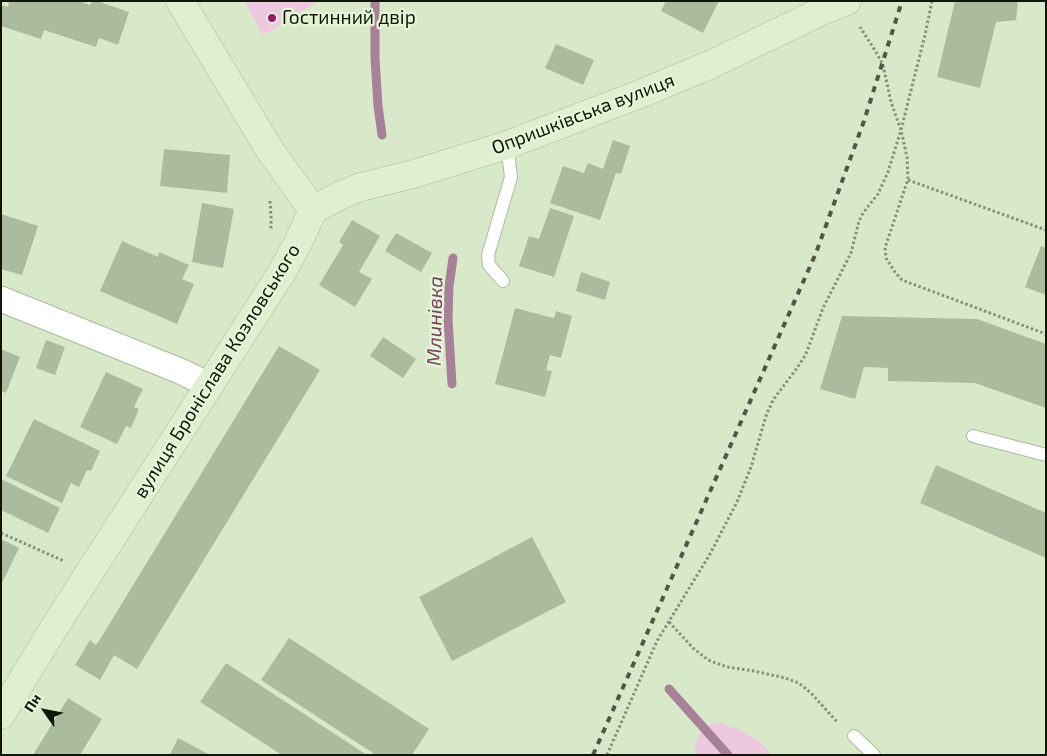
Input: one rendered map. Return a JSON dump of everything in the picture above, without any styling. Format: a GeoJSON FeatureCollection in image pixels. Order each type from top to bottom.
{"type":"FeatureCollection","features":[{"type":"Feature","properties":{"kind":"street"},"geometry":{"type":"LineString","coordinates":[[180,1],[269,149],[313,210]]}},
{"type":"Feature","properties":{"kind":"street","name":"Опришківська вулиця"},"geometry":{"type":"LineString","coordinates":[[313,210],[361,187],[417,173],[507,145],[640,94],[712,64],[834,4]]}},
{"type":"Feature","properties":{"kind":"street","name":"вулиця Броніслава Козловського"},"geometry":{"type":"LineString","coordinates":[[4,703],[282,272],[313,210]]}},
{"type":"Feature","properties":{"kind":"street"},"geometry":{"type":"LineString","coordinates":[[1,299],[171,367],[209,385]]}},
{"type":"Feature","properties":{"kind":"lane"},"geometry":{"type":"LineString","coordinates":[[503,281],[490,265],[488,256],[511,177],[507,145]]}},
{"type":"Feature","properties":{"kind":"lane"},"geometry":{"type":"LineString","coordinates":[[973,436],[1046,455]]}},
{"type":"Feature","properties":{"kind":"lane"},"geometry":{"type":"LineString","coordinates":[[854,736],[874,755]]}},
{"type":"Feature","properties":{"kind":"path"},"geometry":{"type":"LineString","coordinates":[[607,755],[657,641],[710,554],[737,502],[751,467],[766,416],[773,400],[806,354],[823,308],[851,253],[859,221],[878,194],[888,172],[901,130],[932,1]]}},
{"type":"Feature","properties":{"kind":"path"},"geometry":{"type":"LineString","coordinates":[[834,4],[876,52],[882,65],[907,157],[908,180],[885,248],[886,258],[902,280],[1046,334]]}},
{"type":"Feature","properties":{"kind":"path"},"geometry":{"type":"LineString","coordinates":[[908,180],[1046,230]]}},
{"type":"Feature","properties":{"kind":"path"},"geometry":{"type":"LineString","coordinates":[[1,534],[67,562]]}},
{"type":"Feature","properties":{"kind":"path"},"geometry":{"type":"LineString","coordinates":[[669,622],[693,648],[708,660],[727,667],[762,672],[785,678],[798,684],[816,698],[833,718],[854,736]]}},
{"type":"Feature","properties":{"kind":"shaded area","name":"Гостинний двір"},"geometry":{"type":"Polygon","coordinates":[[[244,1],[319,1],[263,35],[244,1]]]}},
{"type":"Feature","properties":{"kind":"shaded area"},"geometry":{"type":"Polygon","coordinates":[[[718,722],[736,728],[758,740],[772,755],[697,755],[694,746],[703,727],[718,722]]]}},
{"type":"Feature","properties":{"kind":"building"},"geometry":{"type":"Polygon","coordinates":[[[9,1],[79,1],[90,5],[92,1],[97,1],[129,12],[118,45],[99,38],[96,47],[44,30],[41,39],[1,26],[1,5],[8,7],[9,1]]]}},
{"type":"Feature","properties":{"kind":"building"},"geometry":{"type":"Polygon","coordinates":[[[666,1],[719,1],[703,33],[661,11],[666,1]]]}},
{"type":"Feature","properties":{"kind":"building"},"geometry":{"type":"Polygon","coordinates":[[[955,1],[1018,1],[1016,20],[996,22],[980,88],[937,77],[955,1]]]}},
{"type":"Feature","properties":{"kind":"building"},"geometry":{"type":"Polygon","coordinates":[[[556,44],[594,60],[583,85],[545,68],[556,44]]]}},
{"type":"Feature","properties":{"kind":"building"},"geometry":{"type":"Polygon","coordinates":[[[613,140],[630,146],[621,174],[616,173],[600,220],[550,203],[563,166],[584,173],[588,163],[603,169],[613,140]]]}},
{"type":"Feature","properties":{"kind":"building"},"geometry":{"type":"Polygon","coordinates":[[[164,149],[230,155],[227,193],[160,186],[164,149]]]}},
{"type":"Feature","properties":{"kind":"building"},"geometry":{"type":"Polygon","coordinates":[[[202,203],[234,209],[223,268],[192,262],[202,203]]]}},
{"type":"Feature","properties":{"kind":"building"},"geometry":{"type":"Polygon","coordinates":[[[550,208],[574,216],[554,277],[519,266],[529,236],[539,239],[550,208]]]}},
{"type":"Feature","properties":{"kind":"building"},"geometry":{"type":"Polygon","coordinates":[[[1,214],[38,226],[22,275],[1,269],[1,214]]]}},
{"type":"Feature","properties":{"kind":"building"},"geometry":{"type":"Polygon","coordinates":[[[352,220],[380,236],[359,272],[372,279],[355,307],[319,285],[343,245],[339,242],[352,220]]]}},
{"type":"Feature","properties":{"kind":"building"},"geometry":{"type":"Polygon","coordinates":[[[396,233],[432,253],[421,272],[385,251],[396,233]]]}},
{"type":"Feature","properties":{"kind":"building"},"geometry":{"type":"Polygon","coordinates":[[[122,241],[158,257],[159,252],[189,265],[182,279],[194,284],[177,324],[100,291],[122,241]]]}},
{"type":"Feature","properties":{"kind":"building"},"geometry":{"type":"Polygon","coordinates":[[[1041,246],[1046,248],[1046,295],[1025,287],[1041,246]]]}},
{"type":"Feature","properties":{"kind":"building"},"geometry":{"type":"Polygon","coordinates":[[[581,272],[610,282],[605,300],[576,291],[581,272]]]}},
{"type":"Feature","properties":{"kind":"building"},"geometry":{"type":"Polygon","coordinates":[[[515,308],[554,318],[556,311],[572,316],[561,358],[550,355],[546,370],[552,371],[545,397],[495,384],[515,308]]]}},
{"type":"Feature","properties":{"kind":"building"},"geometry":{"type":"Polygon","coordinates":[[[842,316],[977,319],[1046,344],[1046,408],[975,383],[888,381],[888,368],[864,367],[855,399],[820,389],[842,316]]]}},
{"type":"Feature","properties":{"kind":"building"},"geometry":{"type":"Polygon","coordinates":[[[383,337],[416,359],[403,378],[370,356],[383,337]]]}},
{"type":"Feature","properties":{"kind":"building"},"geometry":{"type":"Polygon","coordinates":[[[46,340],[65,347],[55,375],[36,368],[46,340]]]}},
{"type":"Feature","properties":{"kind":"building"},"geometry":{"type":"Polygon","coordinates":[[[279,346],[320,370],[137,669],[114,655],[100,680],[75,665],[90,640],[96,645],[99,641],[279,346]]]}},
{"type":"Feature","properties":{"kind":"building"},"geometry":{"type":"Polygon","coordinates":[[[1,349],[20,357],[6,393],[1,391],[1,349]]]}},
{"type":"Feature","properties":{"kind":"building"},"geometry":{"type":"Polygon","coordinates":[[[106,372],[143,389],[134,407],[139,409],[131,428],[126,426],[117,444],[80,427],[106,372]]]}},
{"type":"Feature","properties":{"kind":"building"},"geometry":{"type":"Polygon","coordinates":[[[34,419],[100,451],[91,471],[87,470],[79,487],[71,483],[62,503],[6,476],[34,419]]]}},
{"type":"Feature","properties":{"kind":"building"},"geometry":{"type":"Polygon","coordinates":[[[936,465],[1046,513],[1046,558],[920,503],[936,465]]]}},
{"type":"Feature","properties":{"kind":"building"},"geometry":{"type":"Polygon","coordinates":[[[1,479],[60,508],[48,533],[1,510],[1,479]]]}},
{"type":"Feature","properties":{"kind":"building"},"geometry":{"type":"Polygon","coordinates":[[[532,537],[566,602],[452,661],[419,597],[532,537]]]}},
{"type":"Feature","properties":{"kind":"building"},"geometry":{"type":"Polygon","coordinates":[[[1,539],[19,548],[1,585],[1,539]]]}},
{"type":"Feature","properties":{"kind":"building"},"geometry":{"type":"Polygon","coordinates":[[[289,638],[429,729],[412,755],[376,755],[261,680],[289,638]]]}},
{"type":"Feature","properties":{"kind":"building"},"geometry":{"type":"Polygon","coordinates":[[[226,663],[367,755],[282,755],[200,702],[226,663]]]}},
{"type":"Feature","properties":{"kind":"building"},"geometry":{"type":"Polygon","coordinates":[[[68,698],[102,719],[80,755],[33,755],[68,698]]]}},
{"type":"Feature","properties":{"kind":"building"},"geometry":{"type":"Polygon","coordinates":[[[178,738],[210,755],[170,755],[178,738]]]}},
{"type":"Feature","properties":{"kind":"waterway","name":"Млинівка"},"geometry":{"type":"LineString","coordinates":[[375,1],[375,58],[382,135]]}},
{"type":"Feature","properties":{"kind":"waterway","name":"Млинівка"},"geometry":{"type":"LineString","coordinates":[[452,384],[448,319],[449,286],[453,258]]}},
{"type":"Feature","properties":{"kind":"waterway","name":"Млинівка"},"geometry":{"type":"LineString","coordinates":[[669,689],[728,755]]}},
{"type":"Feature","properties":{"kind":"railway"},"geometry":{"type":"LineString","coordinates":[[593,755],[816,253],[864,121],[902,1]]}},
{"type":"Feature","properties":{"kind":"place","name":"Гостинний двір"},"geometry":{"type":"Point","coordinates":[272,18]}}]}
